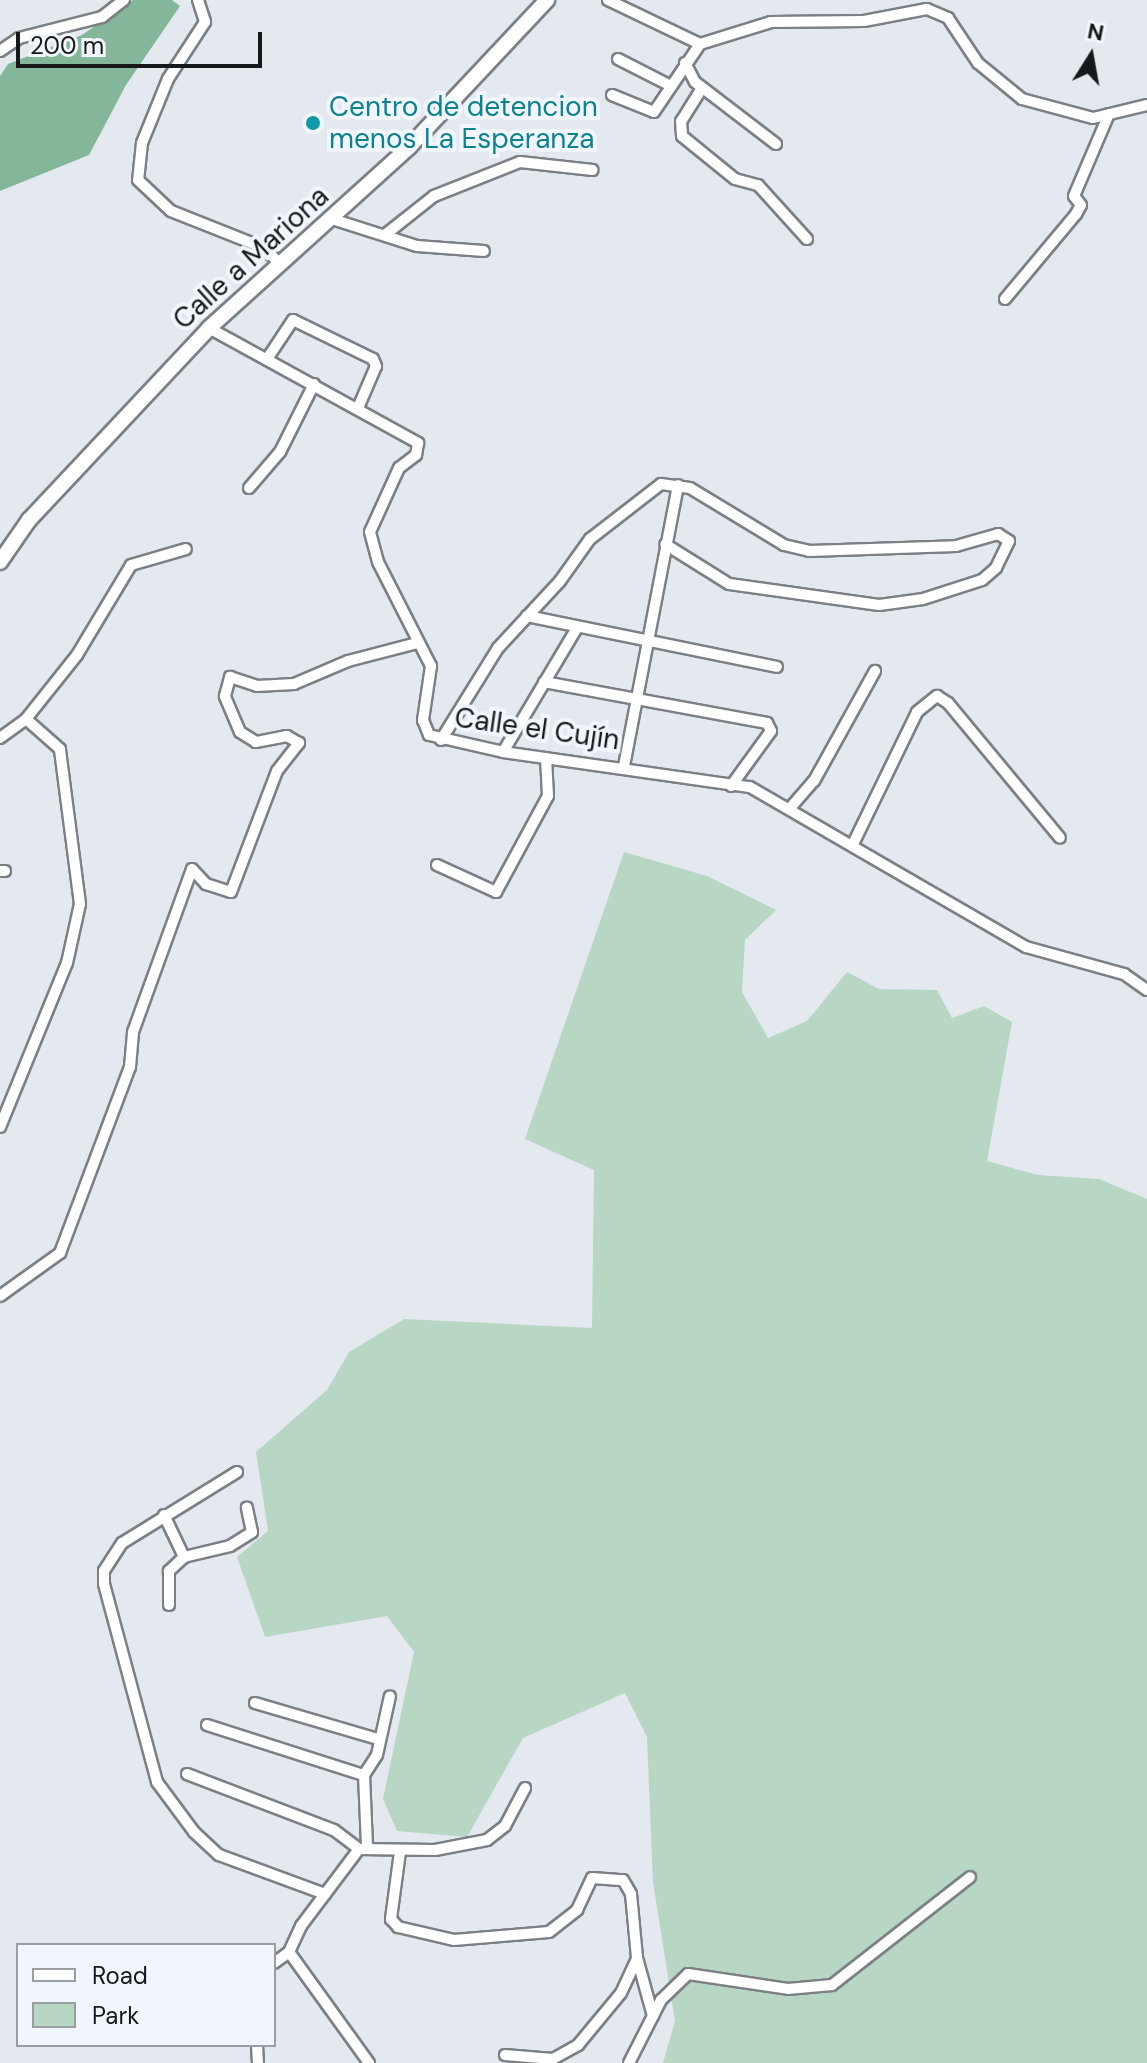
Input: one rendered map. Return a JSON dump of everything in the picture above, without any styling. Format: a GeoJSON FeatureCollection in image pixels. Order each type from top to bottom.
{"type":"FeatureCollection","features":[{"type":"Feature","properties":{"kind":"main road","name":"Calle a Mariona"},"geometry":{"type":"LineString","coordinates":[[0,562],[29,520],[209,328],[409,147],[547,0]]}},
{"type":"Feature","properties":{"kind":"street"},"geometry":{"type":"LineString","coordinates":[[0,51],[19,38],[102,17],[124,0]]}},
{"type":"Feature","properties":{"kind":"street"},"geometry":{"type":"LineString","coordinates":[[198,0],[205,22],[168,79],[142,143],[138,180],[171,211],[264,248],[280,264]]}},
{"type":"Feature","properties":{"kind":"street"},"geometry":{"type":"LineString","coordinates":[[608,0],[700,44]]}},
{"type":"Feature","properties":{"kind":"street"},"geometry":{"type":"LineString","coordinates":[[612,95],[650,113],[700,44],[771,22],[864,21],[927,9],[948,18],[978,63],[1022,99],[1093,118],[1147,105]]}},
{"type":"Feature","properties":{"kind":"street"},"geometry":{"type":"LineString","coordinates":[[618,59],[669,85]]}},
{"type":"Feature","properties":{"kind":"street"},"geometry":{"type":"LineString","coordinates":[[685,63],[702,88],[776,144]]}},
{"type":"Feature","properties":{"kind":"street"},"geometry":{"type":"LineString","coordinates":[[702,88],[681,121],[682,136],[735,179],[758,185],[807,239]]}},
{"type":"Feature","properties":{"kind":"street"},"geometry":{"type":"LineString","coordinates":[[1005,299],[1076,214],[1081,205],[1074,196],[1109,114]]}},
{"type":"Feature","properties":{"kind":"street"},"geometry":{"type":"LineString","coordinates":[[386,234],[434,196],[520,162],[593,170]]}},
{"type":"Feature","properties":{"kind":"street"},"geometry":{"type":"LineString","coordinates":[[332,219],[417,246],[484,251]]}},
{"type":"Feature","properties":{"kind":"street"},"geometry":{"type":"LineString","coordinates":[[267,359],[293,320],[373,359],[376,366],[358,408]]}},
{"type":"Feature","properties":{"kind":"street","name":"Calle el Cujín"},"geometry":{"type":"LineString","coordinates":[[209,328],[413,439],[419,448],[399,468],[370,532],[378,562],[406,610],[417,643],[432,670],[423,724],[429,735],[503,752],[624,766],[750,787],[854,842],[1026,947],[1124,974],[1147,990]]}},
{"type":"Feature","properties":{"kind":"street"},"geometry":{"type":"LineString","coordinates":[[249,488],[280,452],[314,384]]}},
{"type":"Feature","properties":{"kind":"street"},"geometry":{"type":"LineString","coordinates":[[624,766],[678,485]]}},
{"type":"Feature","properties":{"kind":"street"},"geometry":{"type":"LineString","coordinates":[[441,740],[480,674],[590,539],[649,489],[678,485],[784,545],[809,551],[956,546],[998,534],[1009,541],[996,568],[982,580],[923,599],[879,605],[729,584],[665,544]]}},
{"type":"Feature","properties":{"kind":"street"},"geometry":{"type":"LineString","coordinates":[[0,738],[26,719],[77,655],[131,565],[186,549]]}},
{"type":"Feature","properties":{"kind":"street"},"geometry":{"type":"LineString","coordinates":[[527,616],[777,667]]}},
{"type":"Feature","properties":{"kind":"street"},"geometry":{"type":"LineString","coordinates":[[503,752],[577,628]]}},
{"type":"Feature","properties":{"kind":"street"},"geometry":{"type":"LineString","coordinates":[[0,1296],[60,1253],[130,1067],[133,1032],[192,869],[206,884],[231,892],[277,771],[299,743],[287,736],[256,742],[240,732],[225,696],[230,677],[257,686],[294,684],[348,661],[417,643]]}},
{"type":"Feature","properties":{"kind":"street"},"geometry":{"type":"LineString","coordinates":[[791,807],[814,781],[875,671]]}},
{"type":"Feature","properties":{"kind":"street"},"geometry":{"type":"LineString","coordinates":[[544,682],[634,702],[772,726],[755,759],[731,786]]}},
{"type":"Feature","properties":{"kind":"street"},"geometry":{"type":"LineString","coordinates":[[854,842],[917,712],[937,696],[948,703],[1060,838]]}},
{"type":"Feature","properties":{"kind":"street"},"geometry":{"type":"LineString","coordinates":[[0,1127],[67,963],[80,904],[60,749],[26,719]]}},
{"type":"Feature","properties":{"kind":"street"},"geometry":{"type":"LineString","coordinates":[[437,865],[496,892],[548,796],[546,758]]}},
{"type":"Feature","properties":{"kind":"street"},"geometry":{"type":"LineString","coordinates":[[237,1472],[122,1543],[104,1571],[104,1584],[157,1782],[194,1832],[219,1855],[325,1894]]}},
{"type":"Feature","properties":{"kind":"street"},"geometry":{"type":"LineString","coordinates":[[169,1605],[169,1571],[184,1557],[230,1546],[252,1532],[247,1508]]}},
{"type":"Feature","properties":{"kind":"street"},"geometry":{"type":"LineString","coordinates":[[164,1515],[184,1557]]}},
{"type":"Feature","properties":{"kind":"street"},"geometry":{"type":"LineString","coordinates":[[276,1962],[289,1952],[325,1894],[363,1848],[364,1775],[377,1755],[378,1739],[390,1696]]}},
{"type":"Feature","properties":{"kind":"street"},"geometry":{"type":"LineString","coordinates":[[255,1703],[378,1739]]}},
{"type":"Feature","properties":{"kind":"street"},"geometry":{"type":"LineString","coordinates":[[207,1725],[364,1775]]}},
{"type":"Feature","properties":{"kind":"street"},"geometry":{"type":"LineString","coordinates":[[187,1774],[334,1830],[363,1848],[400,1852],[487,1840],[505,1826],[525,1788]]}},
{"type":"Feature","properties":{"kind":"street"},"geometry":{"type":"LineString","coordinates":[[400,1852],[388,1908],[398,1927],[454,1940],[549,1932],[577,1910],[592,1878],[614,1876],[631,1894],[637,1958],[653,2016]]}},
{"type":"Feature","properties":{"kind":"street"},"geometry":{"type":"LineString","coordinates":[[629,2063],[661,2000],[688,1974],[788,1989],[832,1985],[970,1877]]}},
{"type":"Feature","properties":{"kind":"street"},"geometry":{"type":"LineString","coordinates":[[289,1952],[369,2063]]}},
{"type":"Feature","properties":{"kind":"street"},"geometry":{"type":"LineString","coordinates":[[505,2055],[553,2059],[578,2045],[621,1993],[637,1958]]}},
{"type":"Feature","properties":{"kind":"green space"},"geometry":{"type":"Polygon","coordinates":[[[133,0],[172,0],[180,6],[126,85],[89,155],[0,191],[0,76],[8,64],[82,35],[133,0]]]}},
{"type":"Feature","properties":{"kind":"green space"},"geometry":{"type":"Polygon","coordinates":[[[624,852],[707,876],[776,910],[745,940],[742,992],[768,1038],[807,1021],[847,972],[879,989],[937,990],[952,1018],[984,1006],[1012,1022],[987,1161],[1038,1175],[1099,1179],[1147,1199],[1147,2063],[663,2063],[675,2021],[653,1882],[647,1737],[625,1693],[523,1738],[467,1837],[397,1831],[383,1799],[414,1652],[387,1616],[265,1637],[237,1557],[268,1531],[256,1452],[327,1390],[349,1352],[404,1319],[592,1328],[594,1170],[525,1139],[624,852]]]}},
{"type":"Feature","properties":{"kind":"place","name":"Centro de detencion menos La Esperanza"},"geometry":{"type":"Point","coordinates":[313,123]}}]}
